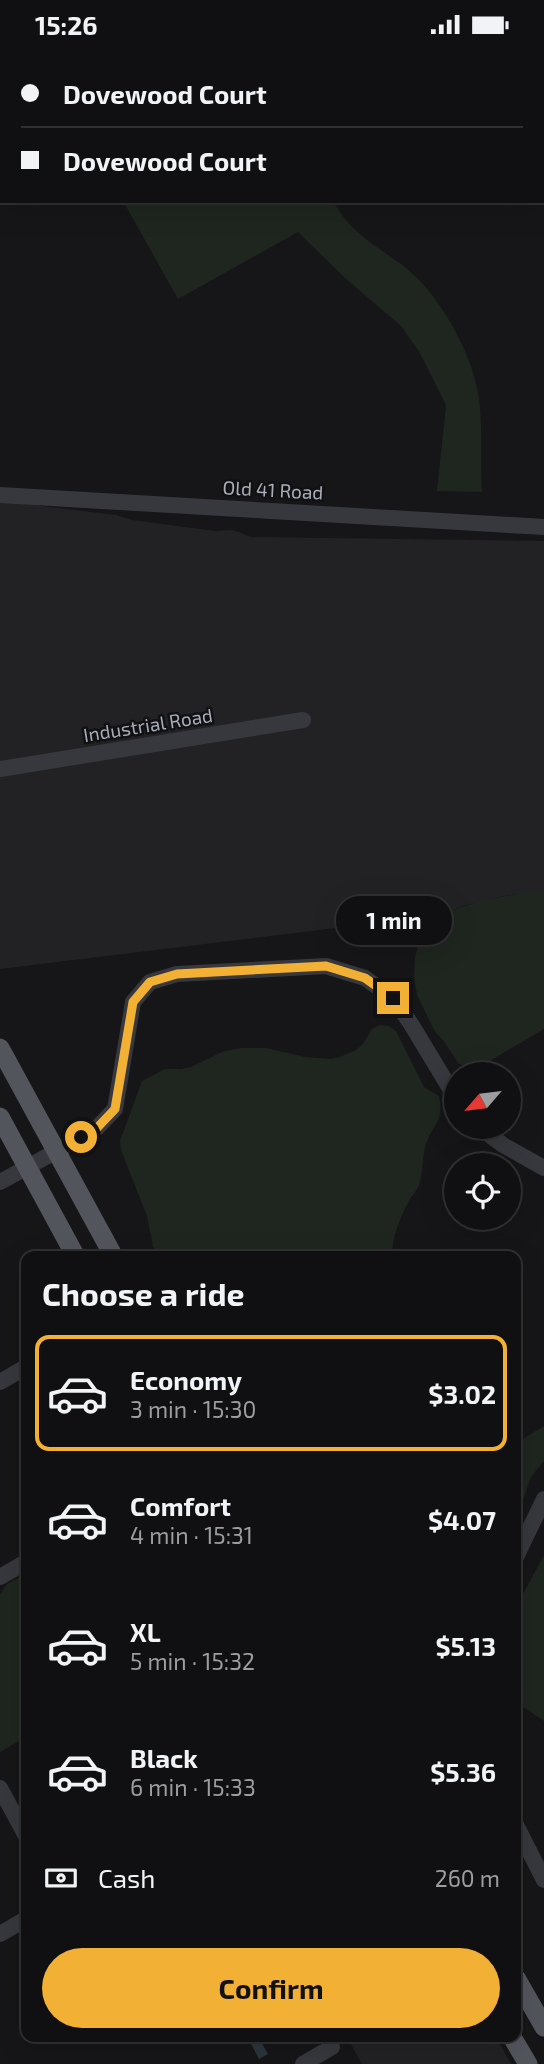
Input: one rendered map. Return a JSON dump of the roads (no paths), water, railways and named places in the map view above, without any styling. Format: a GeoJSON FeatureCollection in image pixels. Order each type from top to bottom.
{"type":"FeatureCollection","features":[{"type":"Feature","properties":{"kind":"main road"},"geometry":{"type":"LineString","coordinates":[[0,1048],[111,1251]]}},
{"type":"Feature","properties":{"kind":"main road"},"geometry":{"type":"LineString","coordinates":[[0,1117],[73,1251]]}},
{"type":"Feature","properties":{"kind":"main road"},"geometry":{"type":"LineString","coordinates":[[521,1987],[544,2027]]}},
{"type":"Feature","properties":{"kind":"main road"},"geometry":{"type":"LineString","coordinates":[[515,2042],[527,2064]]}},
{"type":"Feature","properties":{"kind":"street","name":"Old 41 Road"},"geometry":{"type":"LineString","coordinates":[[0,495],[544,527]]}},
{"type":"Feature","properties":{"kind":"street","name":"Industrial Road"},"geometry":{"type":"LineString","coordinates":[[0,769],[303,720]]}},
{"type":"Feature","properties":{"kind":"street"},"geometry":{"type":"LineString","coordinates":[[0,1182],[95,1130],[115,1109],[133,1002],[150,982],[177,974],[326,966],[365,978],[393,998],[444,1079]]}},
{"type":"Feature","properties":{"kind":"street"},"geometry":{"type":"LineString","coordinates":[[495,1139],[544,1168]]}},
{"type":"Feature","properties":{"kind":"street"},"geometry":{"type":"LineString","coordinates":[[0,1382],[21,1370]]}},
{"type":"Feature","properties":{"kind":"street"},"geometry":{"type":"LineString","coordinates":[[521,1546],[544,1499]]}},
{"type":"Feature","properties":{"kind":"street"},"geometry":{"type":"LineString","coordinates":[[0,1577],[21,1565]]}},
{"type":"Feature","properties":{"kind":"street"},"geometry":{"type":"LineString","coordinates":[[0,1788],[21,1827]]}},
{"type":"Feature","properties":{"kind":"street"},"geometry":{"type":"LineString","coordinates":[[521,1835],[544,1880]]}},
{"type":"Feature","properties":{"kind":"street"},"geometry":{"type":"LineString","coordinates":[[0,1934],[21,1922]]}},
{"type":"Feature","properties":{"kind":"street"},"geometry":{"type":"LineString","coordinates":[[303,2064],[329,2042]]}}]}
